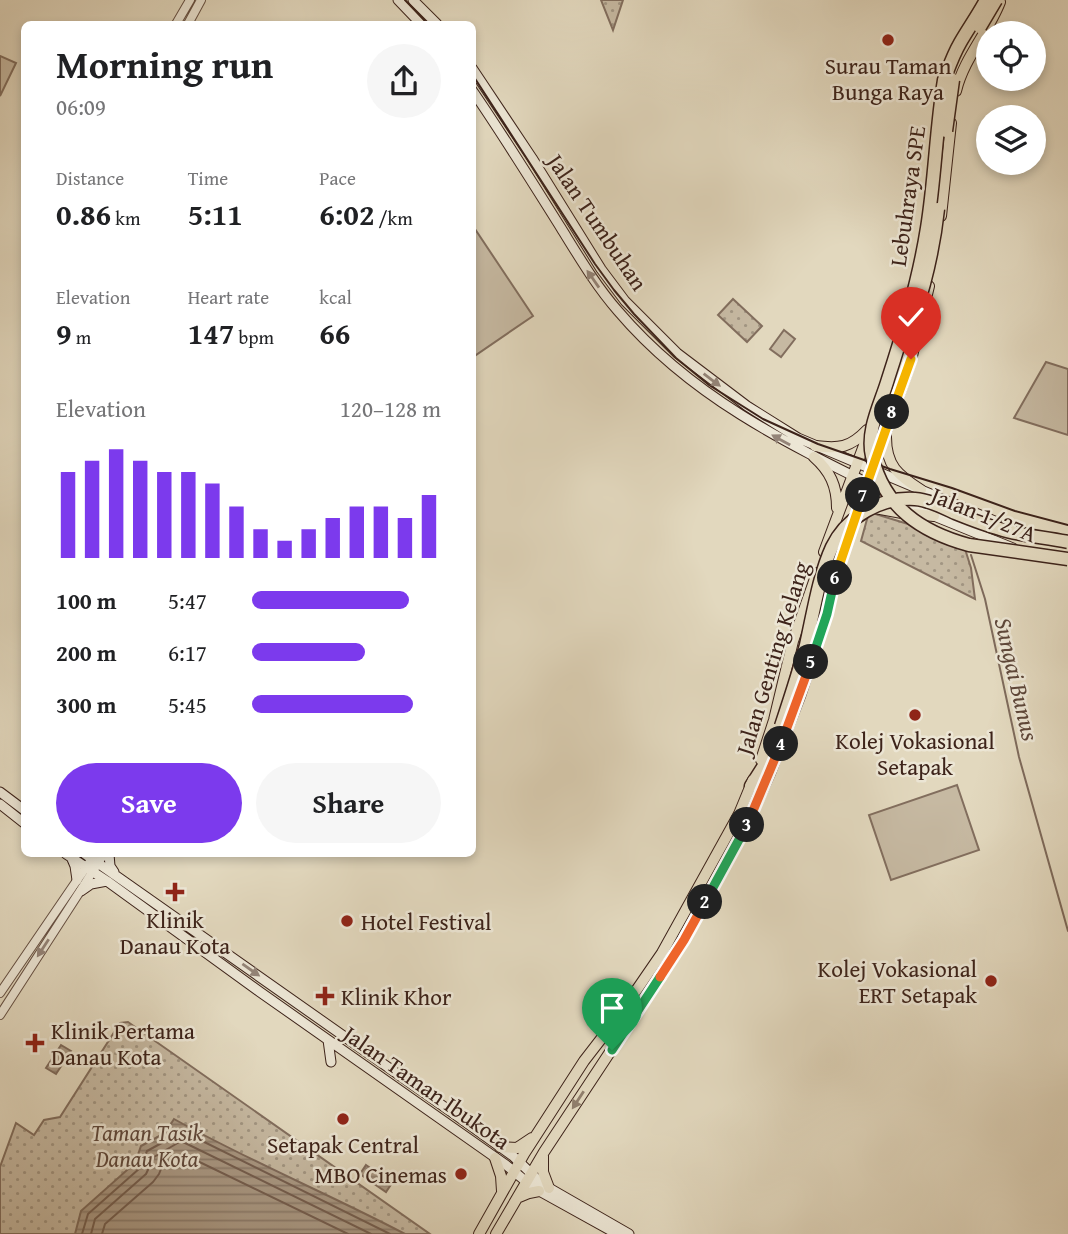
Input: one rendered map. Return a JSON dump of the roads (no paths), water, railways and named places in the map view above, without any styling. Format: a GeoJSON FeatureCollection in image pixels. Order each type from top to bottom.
{"type":"FeatureCollection","features":[{"type":"Feature","properties":{"kind":"highway","name":"Lebuhraya SPE"},"geometry":{"type":"LineString","coordinates":[[985,0],[959,44],[944,79],[927,232],[917,277],[871,433],[872,454],[878,475],[894,502],[926,530],[969,545],[1068,559]]}},
{"type":"Feature","properties":{"kind":"highway","name":"Lebuhraya SPE"},"geometry":{"type":"LineString","coordinates":[[998,0],[967,45],[953,81],[936,232],[926,281],[879,427],[878,442],[891,484],[910,508],[943,530],[969,537],[1068,546]]}},
{"type":"Feature","properties":{"kind":"highway"},"geometry":{"type":"LineString","coordinates":[[751,786],[765,764],[796,683],[832,547],[842,531],[857,516],[875,505],[914,499],[1001,529],[1068,546]]}},
{"type":"Feature","properties":{"kind":"main road"},"geometry":{"type":"LineString","coordinates":[[398,0],[418,21]]}},
{"type":"Feature","properties":{"kind":"main road"},"geometry":{"type":"LineString","coordinates":[[413,0],[434,21]]}},
{"type":"Feature","properties":{"kind":"main road","name":"Jalan Genting Kelang"},"geometry":{"type":"LineString","coordinates":[[478,1234],[516,1167],[584,1061],[662,953],[739,814],[751,786],[774,720],[793,641],[871,425],[903,323],[921,248],[943,78],[954,46],[985,0]]}},
{"type":"Feature","properties":{"kind":"main road","name":"Jalan Genting Kelang"},"geometry":{"type":"LineString","coordinates":[[496,1234],[544,1152],[677,952],[738,843],[775,761],[816,648],[836,574],[911,359],[931,279],[958,82],[970,55],[990,25],[998,0]]}},
{"type":"Feature","properties":{"kind":"main road"},"geometry":{"type":"LineString","coordinates":[[954,46],[957,58],[963,59],[970,55]]}},
{"type":"Feature","properties":{"kind":"main road","name":"Jalan Tumbuhan"},"geometry":{"type":"LineString","coordinates":[[476,74],[613,286],[648,326],[710,379],[852,476]]}},
{"type":"Feature","properties":{"kind":"main road","name":"Jalan Tumbuhan"},"geometry":{"type":"LineString","coordinates":[[476,96],[593,280],[645,341],[702,390],[781,440],[856,463]]}},
{"type":"Feature","properties":{"kind":"main road"},"geometry":{"type":"LineString","coordinates":[[507,144],[518,151],[522,145],[519,137]]}},
{"type":"Feature","properties":{"kind":"main road"},"geometry":{"type":"LineString","coordinates":[[532,182],[531,174],[534,171],[543,175]]}},
{"type":"Feature","properties":{"kind":"main road"},"geometry":{"type":"LineString","coordinates":[[610,301],[617,299],[613,286]]}},
{"type":"Feature","properties":{"kind":"main road"},"geometry":{"type":"LineString","coordinates":[[645,341],[639,329],[648,326]]}},
{"type":"Feature","properties":{"kind":"main road"},"geometry":{"type":"LineString","coordinates":[[669,362],[676,359],[671,348]]}},
{"type":"Feature","properties":{"kind":"main road"},"geometry":{"type":"LineString","coordinates":[[837,516],[834,482],[814,451],[845,446],[857,440],[871,425]]}},
{"type":"Feature","properties":{"kind":"main road"},"geometry":{"type":"LineString","coordinates":[[887,430],[887,450],[893,468],[920,490]]}},
{"type":"Feature","properties":{"kind":"main road","name":"Jalan 1/27A"},"geometry":{"type":"LineString","coordinates":[[856,463],[982,517],[1068,546]]}},
{"type":"Feature","properties":{"kind":"main road","name":"Jalan 1/27A"},"geometry":{"type":"LineString","coordinates":[[852,476],[934,516],[1068,566]]}},
{"type":"Feature","properties":{"kind":"main road"},"geometry":{"type":"LineString","coordinates":[[887,493],[883,482],[892,478]]}},
{"type":"Feature","properties":{"kind":"main road"},"geometry":{"type":"LineString","coordinates":[[858,511],[868,507],[934,516]]}},
{"type":"Feature","properties":{"kind":"main road"},"geometry":{"type":"LineString","coordinates":[[793,641],[801,633],[808,633],[814,639],[816,648]]}},
{"type":"Feature","properties":{"kind":"main road"},"geometry":{"type":"LineString","coordinates":[[0,792],[21,808]]}},
{"type":"Feature","properties":{"kind":"main road"},"geometry":{"type":"LineString","coordinates":[[0,804],[21,821]]}},
{"type":"Feature","properties":{"kind":"main road"},"geometry":{"type":"LineString","coordinates":[[69,857],[75,866],[77,880]]}},
{"type":"Feature","properties":{"kind":"main road","name":"Jalan Taman Ibukota"},"geometry":{"type":"LineString","coordinates":[[70,857],[495,1158],[516,1167]]}},
{"type":"Feature","properties":{"kind":"main road","name":"Jalan Taman Ibukota"},"geometry":{"type":"LineString","coordinates":[[93,857],[500,1147],[516,1167]]}},
{"type":"Feature","properties":{"kind":"main road"},"geometry":{"type":"LineString","coordinates":[[107,857],[114,873]]}},
{"type":"Feature","properties":{"kind":"main road"},"geometry":{"type":"LineString","coordinates":[[81,891],[91,884],[107,881]]}},
{"type":"Feature","properties":{"kind":"main road"},"geometry":{"type":"LineString","coordinates":[[328,1040],[331,1062]]}},
{"type":"Feature","properties":{"kind":"main road"},"geometry":{"type":"LineString","coordinates":[[500,1147],[517,1148],[536,1135]]}},
{"type":"Feature","properties":{"kind":"main road"},"geometry":{"type":"LineString","coordinates":[[544,1152],[544,1190]]}},
{"type":"Feature","properties":{"kind":"main road"},"geometry":{"type":"LineString","coordinates":[[495,1158],[502,1191]]}},
{"type":"Feature","properties":{"kind":"main road"},"geometry":{"type":"LineString","coordinates":[[516,1167],[544,1190],[617,1234]]}},
{"type":"Feature","properties":{"kind":"main road"},"geometry":{"type":"LineString","coordinates":[[517,1198],[544,1190],[629,1234]]}},
{"type":"Feature","properties":{"kind":"street"},"geometry":{"type":"LineString","coordinates":[[178,21],[190,0]]}},
{"type":"Feature","properties":{"kind":"street"},"geometry":{"type":"LineString","coordinates":[[190,21],[201,0]]}},
{"type":"Feature","properties":{"kind":"street"},"geometry":{"type":"LineString","coordinates":[[0,1015],[81,891],[93,857]]}},
{"type":"Feature","properties":{"kind":"street"},"geometry":{"type":"LineString","coordinates":[[0,993],[77,880],[89,870]]}},
{"type":"Feature","properties":{"kind":"water"},"geometry":{"type":"Polygon","coordinates":[[[61,1045],[71,1051],[56,1074],[46,1068],[61,1045]]]}},
{"type":"Feature","properties":{"kind":"water"},"geometry":{"type":"Polygon","coordinates":[[[174,1119],[405,1234],[75,1234],[81,1211],[135,1163],[141,1146],[165,1133],[174,1119]]]}},
{"type":"Feature","properties":{"kind":"water"},"geometry":{"type":"Polygon","coordinates":[[[366,1165],[392,1183],[386,1192],[360,1174],[366,1165]]]}},
{"type":"Feature","properties":{"kind":"waterway","name":"Sungai Bunus"},"geometry":{"type":"LineString","coordinates":[[971,555],[985,599],[1019,757],[1068,931]]}},
{"type":"Feature","properties":{"kind":"tram line"},"geometry":{"type":"LineString","coordinates":[[405,0],[425,21]]}},
{"type":"Feature","properties":{"kind":"tram line"},"geometry":{"type":"LineString","coordinates":[[476,80],[614,290],[676,358],[709,385],[763,419],[818,444],[1015,511],[1068,525]]}},
{"type":"Feature","properties":{"kind":"place","name":"Surau Taman Bunga Raya"},"geometry":{"type":"Point","coordinates":[888,40]}},
{"type":"Feature","properties":{"kind":"place","name":"Kolej Vokasional Setapak"},"geometry":{"type":"Point","coordinates":[915,715]}},
{"type":"Feature","properties":{"kind":"place","name":"Klinik Danau Kota"},"geometry":{"type":"Point","coordinates":[175,892]}},
{"type":"Feature","properties":{"kind":"place","name":"Hotel Festival"},"geometry":{"type":"Point","coordinates":[347,921]}},
{"type":"Feature","properties":{"kind":"place","name":"Kolej Vokasional ERT Setapak"},"geometry":{"type":"Point","coordinates":[991,981]}},
{"type":"Feature","properties":{"kind":"place","name":"Klinik Khor"},"geometry":{"type":"Point","coordinates":[325,996]}},
{"type":"Feature","properties":{"kind":"place","name":"Klinik Pertama Danau Kota"},"geometry":{"type":"Point","coordinates":[35,1043]}},
{"type":"Feature","properties":{"kind":"place","name":"Setapak Central"},"geometry":{"type":"Point","coordinates":[343,1119]}},
{"type":"Feature","properties":{"kind":"place","name":"MBO Cinemas"},"geometry":{"type":"Point","coordinates":[461,1174]}},
{"type":"Feature","properties":{"kind":"park label","name":"Taman Tasik Danau Kota"},"geometry":{"type":"Point","coordinates":[147,1145]}}]}
